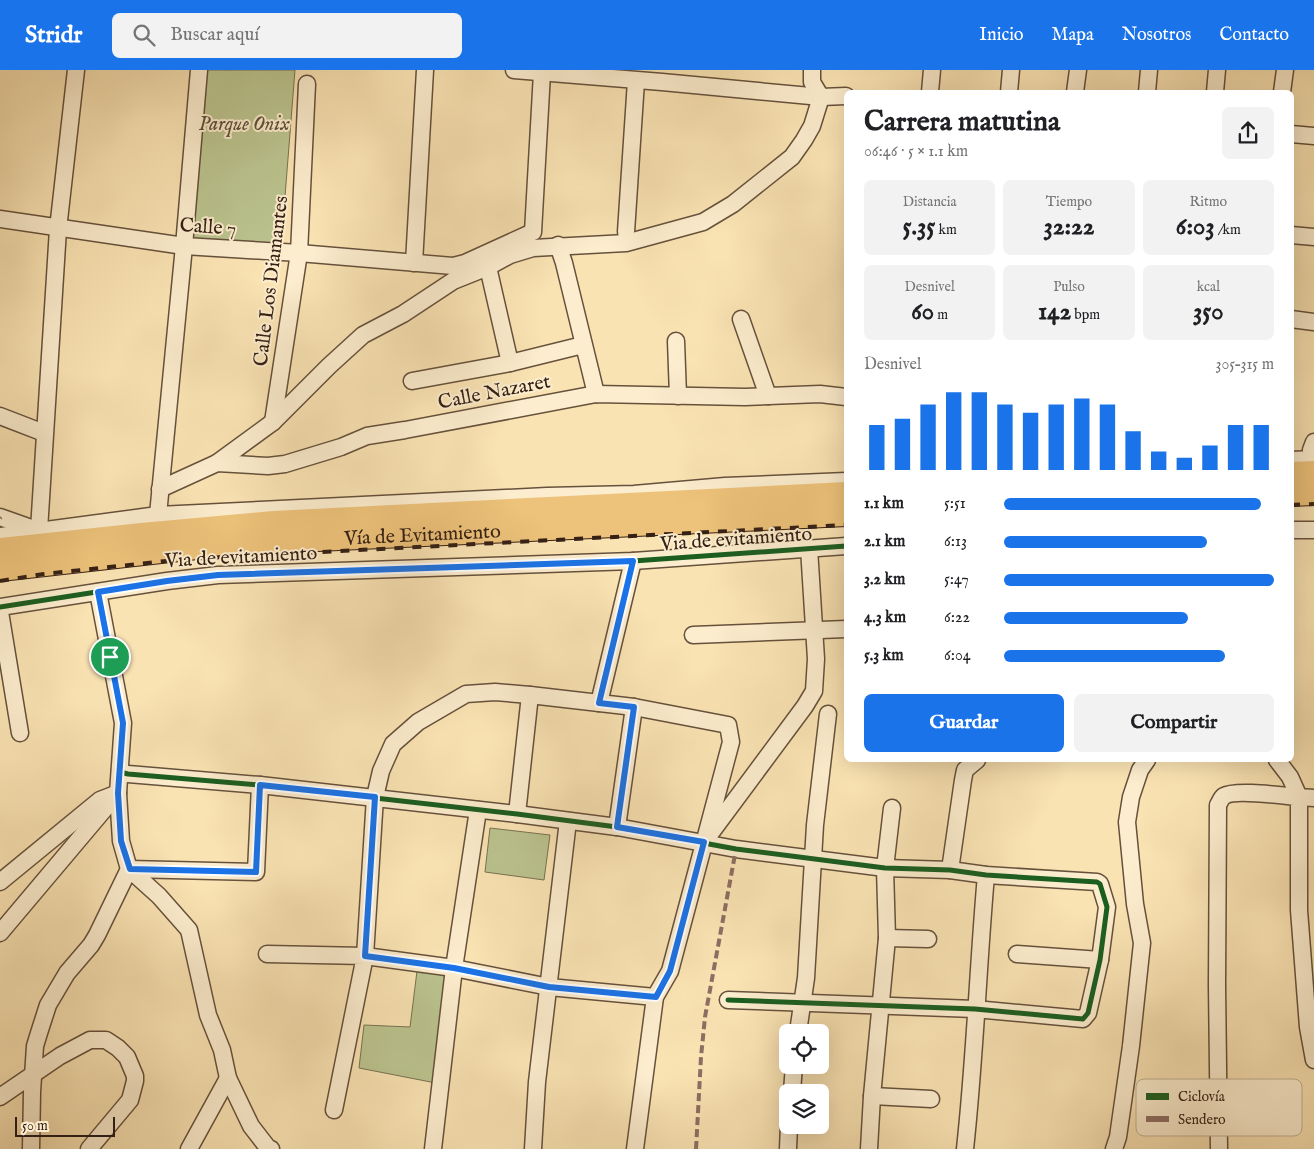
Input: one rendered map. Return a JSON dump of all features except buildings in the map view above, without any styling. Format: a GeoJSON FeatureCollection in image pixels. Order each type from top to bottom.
{"type":"FeatureCollection","features":[{"type":"Feature","properties":{"kind":"highway"},"geometry":{"type":"LineString","coordinates":[[1294,474],[1314,473]]}},
{"type":"Feature","properties":{"kind":"highway"},"geometry":{"type":"LineString","coordinates":[[1294,494],[1314,493]]}},
{"type":"Feature","properties":{"kind":"highway","name":"Vía de Evitamiento"},"geometry":{"type":"LineString","coordinates":[[0,550],[303,521],[844,494]]}},
{"type":"Feature","properties":{"kind":"highway","name":"Vía de Evitamiento"},"geometry":{"type":"LineString","coordinates":[[0,569],[232,543],[844,514]]}},
{"type":"Feature","properties":{"kind":"street"},"geometry":{"type":"LineString","coordinates":[[39,530],[58,228],[76,70]]}},
{"type":"Feature","properties":{"kind":"street"},"geometry":{"type":"LineString","coordinates":[[158,516],[199,70]]}},
{"type":"Feature","properties":{"kind":"street"},"geometry":{"type":"LineString","coordinates":[[414,263],[425,70]]}},
{"type":"Feature","properties":{"kind":"street"},"geometry":{"type":"LineString","coordinates":[[514,70],[821,97],[844,96]]}},
{"type":"Feature","properties":{"kind":"street"},"geometry":{"type":"LineString","coordinates":[[217,463],[273,422],[328,366],[363,335],[403,314],[453,282],[510,255],[533,248],[558,245],[626,243],[703,222],[733,204],[792,157],[804,140],[812,126],[821,97],[812,82],[812,70]]}},
{"type":"Feature","properties":{"kind":"street"},"geometry":{"type":"LineString","coordinates":[[930,90],[932,70]]}},
{"type":"Feature","properties":{"kind":"street"},"geometry":{"type":"LineString","coordinates":[[1009,90],[1011,70]]}},
{"type":"Feature","properties":{"kind":"street"},"geometry":{"type":"LineString","coordinates":[[1075,90],[1078,70]]}},
{"type":"Feature","properties":{"kind":"street"},"geometry":{"type":"LineString","coordinates":[[1147,90],[1149,70]]}},
{"type":"Feature","properties":{"kind":"street"},"geometry":{"type":"LineString","coordinates":[[1215,90],[1217,70]]}},
{"type":"Feature","properties":{"kind":"street"},"geometry":{"type":"LineString","coordinates":[[1282,90],[1285,70]]}},
{"type":"Feature","properties":{"kind":"street","name":"Calle 7"},"geometry":{"type":"LineString","coordinates":[[0,219],[184,246],[453,266],[533,232],[542,73]]}},
{"type":"Feature","properties":{"kind":"street"},"geometry":{"type":"LineString","coordinates":[[626,232],[636,81]]}},
{"type":"Feature","properties":{"kind":"street","name":"Calle Los Diamantes"},"geometry":{"type":"LineString","coordinates":[[273,422],[298,253],[307,84]]}},
{"type":"Feature","properties":{"kind":"street"},"geometry":{"type":"LineString","coordinates":[[1294,134],[1314,136]]}},
{"type":"Feature","properties":{"kind":"street"},"geometry":{"type":"LineString","coordinates":[[1294,236],[1314,237]]}},
{"type":"Feature","properties":{"kind":"street"},"geometry":{"type":"LineString","coordinates":[[558,245],[596,394]]}},
{"type":"Feature","properties":{"kind":"street"},"geometry":{"type":"LineString","coordinates":[[488,267],[510,363]]}},
{"type":"Feature","properties":{"kind":"street"},"geometry":{"type":"LineString","coordinates":[[742,319],[768,396]]}},
{"type":"Feature","properties":{"kind":"street"},"geometry":{"type":"LineString","coordinates":[[1294,319],[1314,322]]}},
{"type":"Feature","properties":{"kind":"street"},"geometry":{"type":"LineString","coordinates":[[676,341],[678,396]]}},
{"type":"Feature","properties":{"kind":"street"},"geometry":{"type":"LineString","coordinates":[[412,381],[510,363],[583,345]]}},
{"type":"Feature","properties":{"kind":"street","name":"Calle Nazaret"},"geometry":{"type":"LineString","coordinates":[[160,489],[217,463],[268,466],[285,464],[377,433],[596,394],[678,396],[820,394],[844,397]]}},
{"type":"Feature","properties":{"kind":"street"},"geometry":{"type":"LineString","coordinates":[[0,416],[44,434]]}},
{"type":"Feature","properties":{"kind":"street"},"geometry":{"type":"LineString","coordinates":[[1314,442],[1312,450],[1314,454]]}},
{"type":"Feature","properties":{"kind":"street"},"geometry":{"type":"LineString","coordinates":[[1294,460],[1314,459]]}},
{"type":"Feature","properties":{"kind":"street"},"geometry":{"type":"LineString","coordinates":[[0,536],[158,516],[547,496],[634,494],[725,486],[844,480]]}},
{"type":"Feature","properties":{"kind":"street"},"geometry":{"type":"LineString","coordinates":[[0,517],[39,530]]}},
{"type":"Feature","properties":{"kind":"street"},"geometry":{"type":"LineString","coordinates":[[1294,530],[1314,530]]}},
{"type":"Feature","properties":{"kind":"street","name":"Via de evitamiento"},"geometry":{"type":"LineString","coordinates":[[0,607],[218,575],[633,561],[844,546]]}},
{"type":"Feature","properties":{"kind":"street"},"geometry":{"type":"LineString","coordinates":[[704,842],[814,691],[816,659],[809,548]]}},
{"type":"Feature","properties":{"kind":"street"},"geometry":{"type":"LineString","coordinates":[[599,703],[633,561]]}},
{"type":"Feature","properties":{"kind":"street"},"geometry":{"type":"LineString","coordinates":[[98,592],[123,723],[118,793],[121,841],[130,869],[159,896],[190,930],[208,1015],[222,1050],[228,1078],[251,1126],[268,1148],[271,1149]]}},
{"type":"Feature","properties":{"kind":"street"},"geometry":{"type":"LineString","coordinates":[[0,612],[20,732]]}},
{"type":"Feature","properties":{"kind":"street"},"geometry":{"type":"LineString","coordinates":[[693,636],[844,629]]}},
{"type":"Feature","properties":{"kind":"street"},"geometry":{"type":"LineString","coordinates":[[334,1110],[365,956],[375,797],[381,771],[393,744],[418,722],[466,694],[495,692],[634,707],[728,725],[731,742],[670,971],[656,997],[635,1149]]}},
{"type":"Feature","properties":{"kind":"street"},"geometry":{"type":"LineString","coordinates":[[517,814],[530,695]]}},
{"type":"Feature","properties":{"kind":"street"},"geometry":{"type":"LineString","coordinates":[[617,827],[634,707]]}},
{"type":"Feature","properties":{"kind":"street"},"geometry":{"type":"LineString","coordinates":[[799,1024],[806,978],[813,860],[828,714]]}},
{"type":"Feature","properties":{"kind":"street"},"geometry":{"type":"LineString","coordinates":[[950,870],[963,780],[966,770],[975,762]]}},
{"type":"Feature","properties":{"kind":"street"},"geometry":{"type":"LineString","coordinates":[[1114,1149],[1118,1137],[1130,1055],[1142,943],[1135,904],[1127,822],[1131,797],[1140,770],[1146,762]]}},
{"type":"Feature","properties":{"kind":"street"},"geometry":{"type":"LineString","coordinates":[[1279,762],[1306,798],[1299,910],[1308,1027],[1314,1060]]}},
{"type":"Feature","properties":{"kind":"street"},"geometry":{"type":"LineString","coordinates":[[120,772],[375,797],[517,814],[617,827],[736,849],[813,860],[885,868],[950,870],[986,875],[1097,882],[1100,884],[1107,907],[1100,960],[1088,1014],[1083,1019],[975,1010],[728,1000]]}},
{"type":"Feature","properties":{"kind":"street"},"geometry":{"type":"LineString","coordinates":[[130,869],[256,872],[260,785]]}},
{"type":"Feature","properties":{"kind":"street"},"geometry":{"type":"LineString","coordinates":[[0,882],[100,800],[118,793]]}},
{"type":"Feature","properties":{"kind":"street"},"geometry":{"type":"LineString","coordinates":[[0,933],[118,793]]}},
{"type":"Feature","properties":{"kind":"street"},"geometry":{"type":"LineString","coordinates":[[1218,1079],[1218,805],[1222,797],[1229,794],[1266,794],[1306,798]]}},
{"type":"Feature","properties":{"kind":"street"},"geometry":{"type":"LineString","coordinates":[[869,1149],[872,1096],[887,938],[885,868],[892,808]]}},
{"type":"Feature","properties":{"kind":"street"},"geometry":{"type":"LineString","coordinates":[[433,1149],[454,968],[478,810]]}},
{"type":"Feature","properties":{"kind":"street"},"geometry":{"type":"LineString","coordinates":[[533,1149],[537,1082],[568,821]]}},
{"type":"Feature","properties":{"kind":"street"},"geometry":{"type":"LineString","coordinates":[[31,1149],[35,1046],[48,1005],[67,973],[94,940],[130,869]]}},
{"type":"Feature","properties":{"kind":"street"},"geometry":{"type":"LineString","coordinates":[[965,1149],[971,1095],[975,1010],[986,875]]}},
{"type":"Feature","properties":{"kind":"street"},"geometry":{"type":"LineString","coordinates":[[887,938],[928,939]]}},
{"type":"Feature","properties":{"kind":"street"},"geometry":{"type":"LineString","coordinates":[[267,954],[365,956],[454,968],[549,987],[656,997]]}},
{"type":"Feature","properties":{"kind":"street"},"geometry":{"type":"LineString","coordinates":[[1017,954],[1100,960]]}},
{"type":"Feature","properties":{"kind":"street"},"geometry":{"type":"LineString","coordinates":[[0,1097],[60,1056],[90,1040],[106,1040],[127,1057],[135,1076],[133,1092],[130,1100],[89,1149]]}},
{"type":"Feature","properties":{"kind":"street"},"geometry":{"type":"LineString","coordinates":[[189,1149],[228,1078]]}},
{"type":"Feature","properties":{"kind":"street"},"geometry":{"type":"LineString","coordinates":[[872,1096],[931,1099]]}},
{"type":"Feature","properties":{"kind":"street"},"geometry":{"type":"LineString","coordinates":[[788,1149],[789,1134]]}},
{"type":"Feature","properties":{"kind":"street"},"geometry":{"type":"LineString","coordinates":[[1219,1136],[1219,1149]]}},
{"type":"Feature","properties":{"kind":"green space","name":"Parque Onix"},"geometry":{"type":"Polygon","coordinates":[[[202,70],[295,70],[281,247],[190,242],[202,70]]]}},
{"type":"Feature","properties":{"kind":"green space"},"geometry":{"type":"Polygon","coordinates":[[[490,828],[550,835],[544,880],[485,872],[490,828]]]}},
{"type":"Feature","properties":{"kind":"green space"},"geometry":{"type":"Polygon","coordinates":[[[454,968],[441,1084],[359,1068],[364,1025],[410,1027],[417,971],[454,968]]]}},
{"type":"Feature","properties":{"kind":"railway"},"geometry":{"type":"LineString","coordinates":[[1294,505],[1314,504]]}},
{"type":"Feature","properties":{"kind":"railway"},"geometry":{"type":"LineString","coordinates":[[0,581],[44,574],[185,559],[844,525]]}},
{"type":"Feature","properties":{"kind":"marked path"},"geometry":{"type":"LineString","coordinates":[[696,1149],[705,1017],[736,849]]}},
{"type":"Feature","properties":{"kind":"cycle path"},"geometry":{"type":"LineString","coordinates":[[0,607],[218,575],[633,561],[844,546]]}},
{"type":"Feature","properties":{"kind":"cycle path"},"geometry":{"type":"LineString","coordinates":[[120,772],[260,785],[517,814],[617,827],[736,849],[885,868],[950,870],[986,875],[1097,882],[1100,884],[1107,907],[1100,960],[1088,1013],[1083,1019],[975,1009],[728,1000]]}},
{"type":"Feature","properties":{"kind":"route"},"geometry":{"type":"LineString","coordinates":[[633,561],[599,703],[634,707],[617,827],[704,842],[670,971],[656,997],[549,987],[454,968],[365,956],[375,797],[260,785],[256,872],[130,869],[121,841],[118,793],[123,723],[110,657],[98,592],[218,575],[633,561]]}}]}
